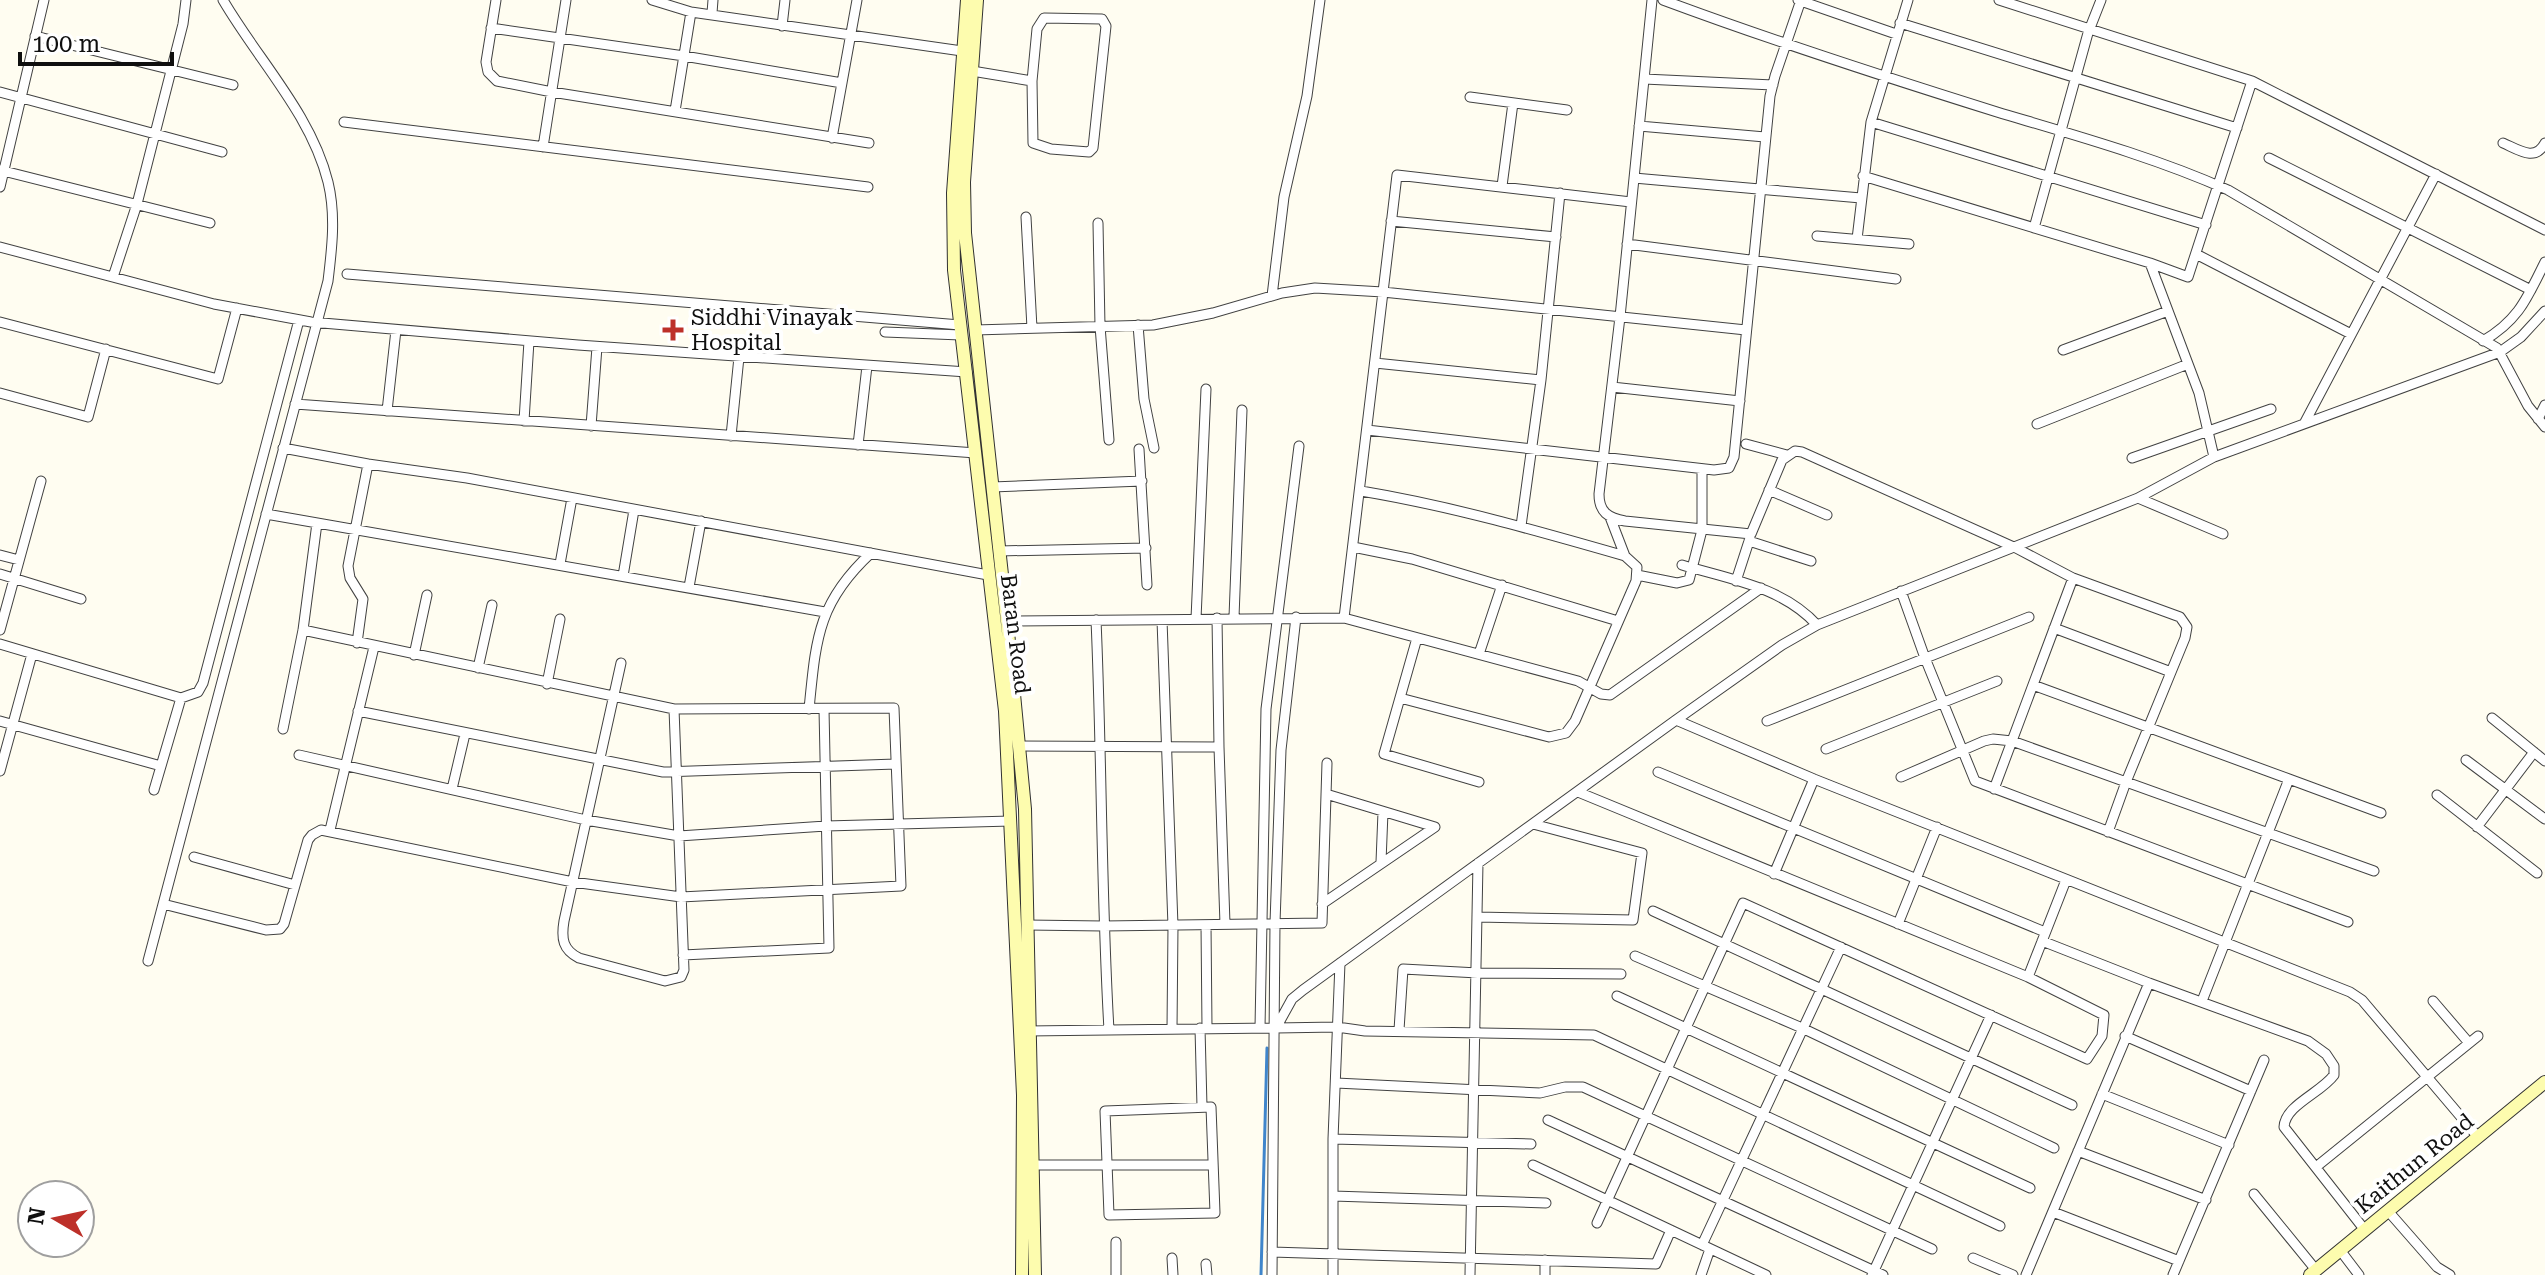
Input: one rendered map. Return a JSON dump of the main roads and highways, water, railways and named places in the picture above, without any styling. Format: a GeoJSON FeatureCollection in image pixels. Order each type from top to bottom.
{"type":"FeatureCollection","features":[{"type":"Feature","properties":{"kind":"main road","name":"Baran Road"},"geometry":{"type":"LineString","coordinates":[[967,0],[953,193],[954,270],[1005,711],[1034,1165],[1035,1275]]}},
{"type":"Feature","properties":{"kind":"main road","name":"Baran Road"},"geometry":{"type":"LineString","coordinates":[[977,0],[964,213],[1025,809],[1027,925],[1022,1275]]}},
{"type":"Feature","properties":{"kind":"main road","name":"Kaithun Road"},"geometry":{"type":"LineString","coordinates":[[2313,1272],[2545,1082]]}},
{"type":"Feature","properties":{"kind":"waterway"},"geometry":{"type":"LineString","coordinates":[[1261,1275],[1267,1048]]}},
{"type":"Feature","properties":{"kind":"place","name":"Siddhi Vinayak Hospital"},"geometry":{"type":"Point","coordinates":[673,330]}}]}
